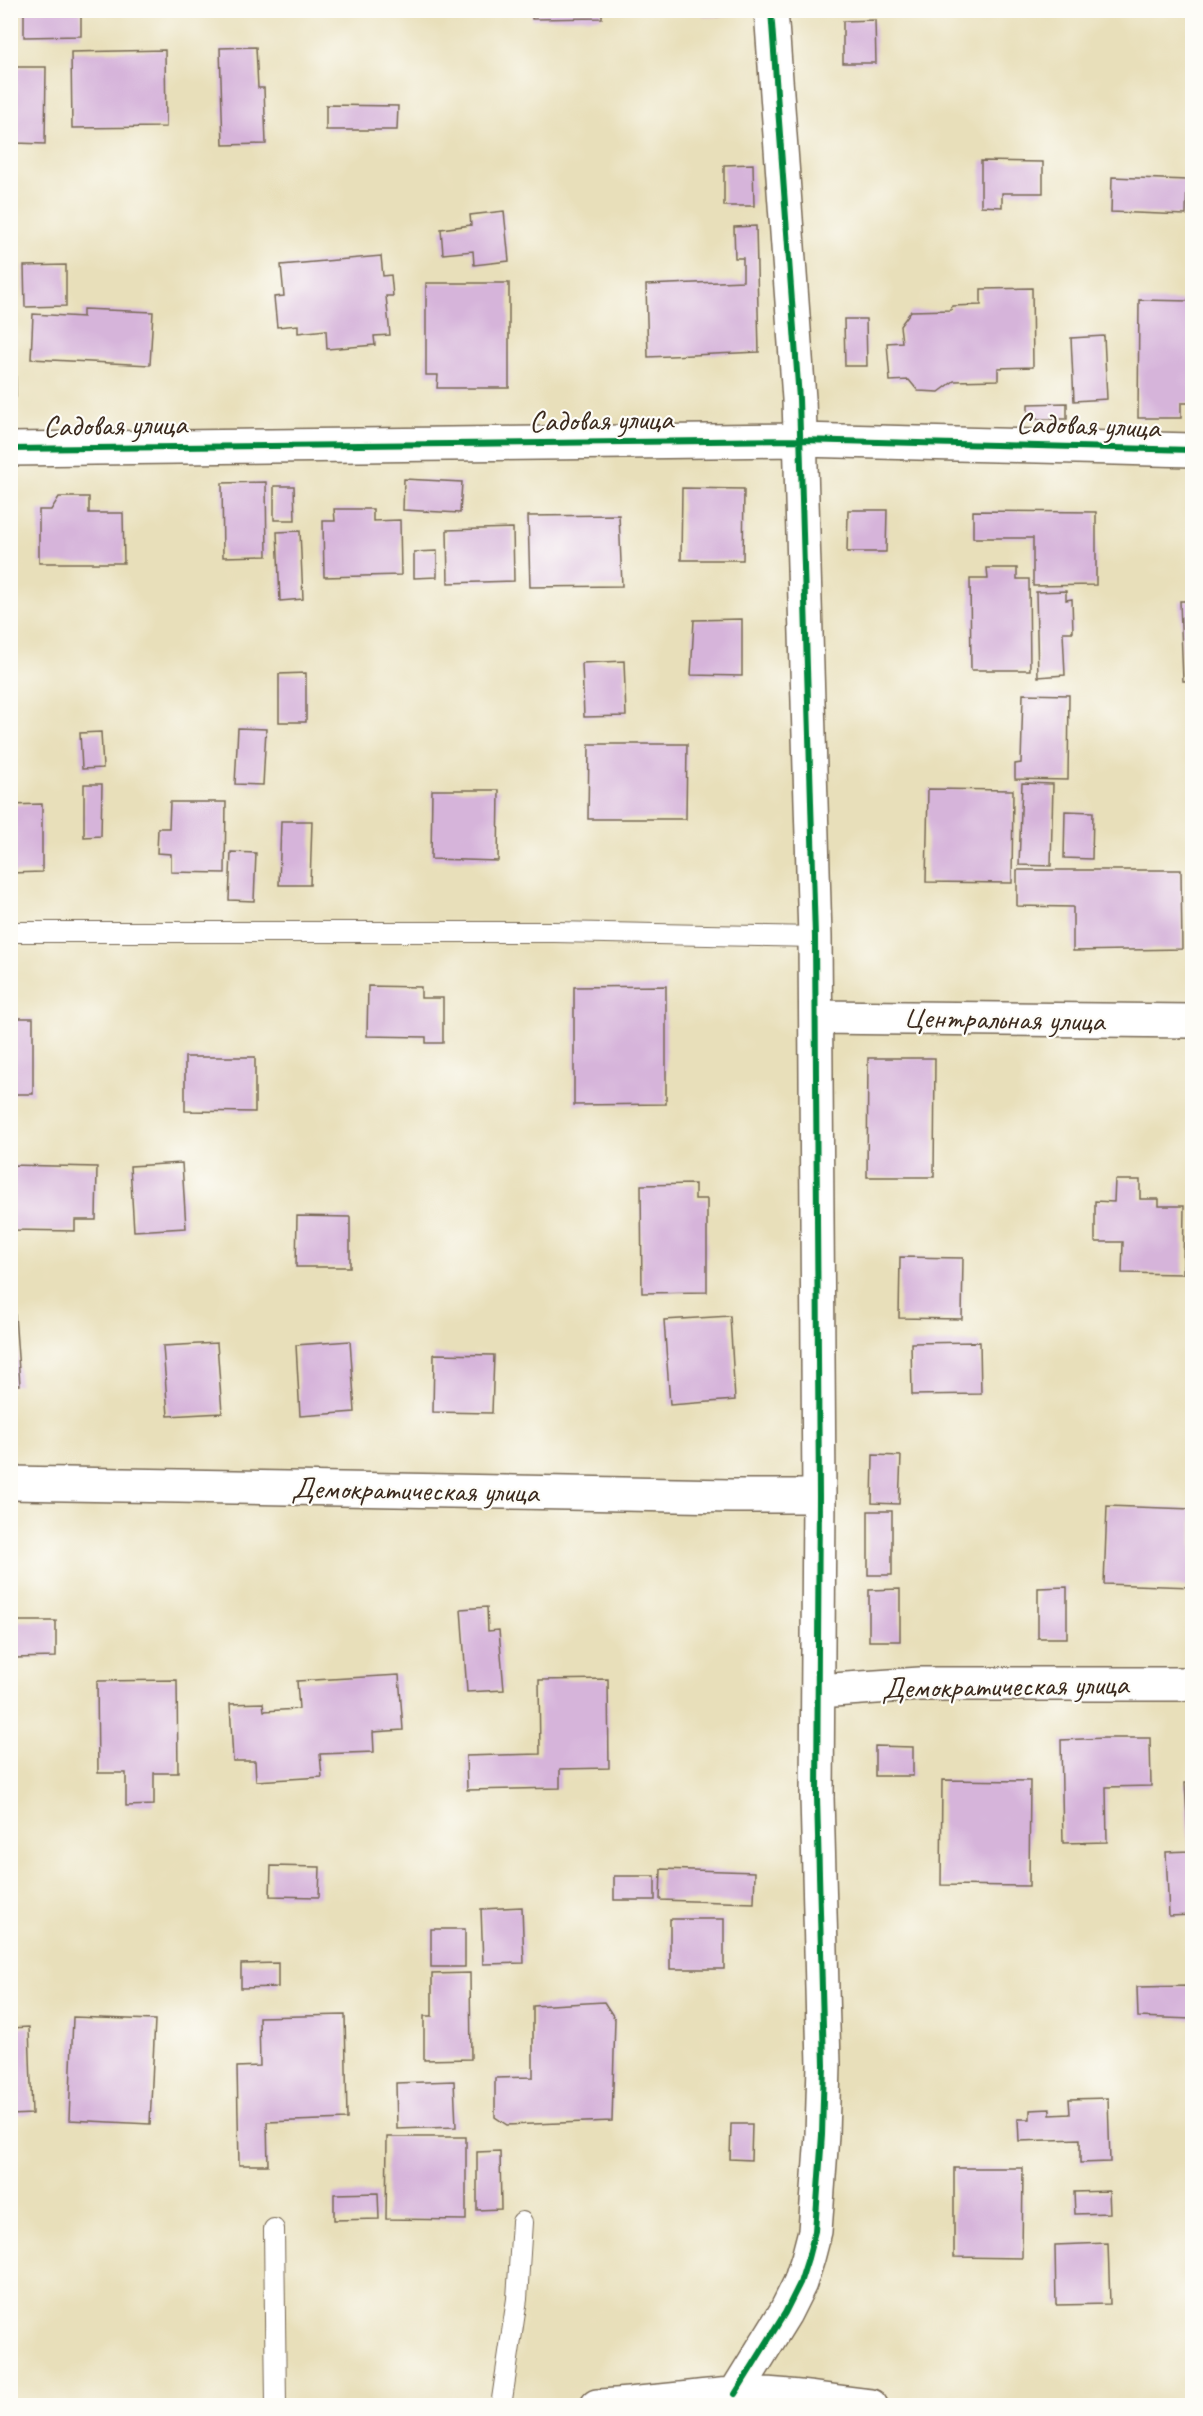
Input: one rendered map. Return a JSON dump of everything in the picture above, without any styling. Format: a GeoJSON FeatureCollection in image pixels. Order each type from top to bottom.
{"type":"FeatureCollection","features":[{"type":"Feature","properties":{"kind":"street"},"geometry":{"type":"LineString","coordinates":[[735,2394],[761,2355],[800,2283],[815,2231],[824,2065],[817,1797],[819,1496],[815,937],[800,440],[771,10]]}},
{"type":"Feature","properties":{"kind":"street","name":"Садовая улица"},"geometry":{"type":"LineString","coordinates":[[10,449],[800,440],[1192,450]]}},
{"type":"Feature","properties":{"kind":"street","name":"Центральная улица"},"geometry":{"type":"LineString","coordinates":[[816,1017],[1192,1021]]}},
{"type":"Feature","properties":{"kind":"street","name":"Демократическая улица"},"geometry":{"type":"LineString","coordinates":[[10,1483],[819,1496]]}},
{"type":"Feature","properties":{"kind":"street","name":"Демократическая улица"},"geometry":{"type":"LineString","coordinates":[[818,1691],[920,1684],[1192,1684]]}},
{"type":"Feature","properties":{"kind":"street"},"geometry":{"type":"LineString","coordinates":[[597,2406],[735,2394],[792,2395],[871,2406]]}},
{"type":"Feature","properties":{"kind":"lane"},"geometry":{"type":"LineString","coordinates":[[10,932],[554,932],[815,937]]}},
{"type":"Feature","properties":{"kind":"lane"},"geometry":{"type":"LineString","coordinates":[[501,2406],[517,2299],[522,2222]]}},
{"type":"Feature","properties":{"kind":"lane"},"geometry":{"type":"LineString","coordinates":[[274,2229],[276,2406]]}},
{"type":"Feature","properties":{"kind":"building"},"geometry":{"type":"Polygon","coordinates":[[[24,10],[81,10],[81,36],[24,37],[24,10]]]}},
{"type":"Feature","properties":{"kind":"building"},"geometry":{"type":"Polygon","coordinates":[[[532,10],[602,10],[602,18],[532,19],[532,10]]]}},
{"type":"Feature","properties":{"kind":"building"},"geometry":{"type":"Polygon","coordinates":[[[703,10],[728,10],[728,16],[703,17],[703,10]]]}},
{"type":"Feature","properties":{"kind":"building"},"geometry":{"type":"Polygon","coordinates":[[[875,20],[876,63],[843,63],[843,21],[875,20]]]}},
{"type":"Feature","properties":{"kind":"building"},"geometry":{"type":"Polygon","coordinates":[[[256,47],[258,88],[264,88],[266,144],[223,145],[220,48],[256,47]]]}},
{"type":"Feature","properties":{"kind":"building"},"geometry":{"type":"Polygon","coordinates":[[[165,50],[166,127],[72,128],[71,52],[165,50]]]}},
{"type":"Feature","properties":{"kind":"building"},"geometry":{"type":"Polygon","coordinates":[[[16,67],[46,67],[45,144],[16,143],[16,67]]]}},
{"type":"Feature","properties":{"kind":"building"},"geometry":{"type":"Polygon","coordinates":[[[326,105],[398,106],[397,130],[326,130],[326,105]]]}},
{"type":"Feature","properties":{"kind":"building"},"geometry":{"type":"Polygon","coordinates":[[[981,161],[1043,162],[1043,193],[1002,193],[1002,207],[981,206],[981,161]]]}},
{"type":"Feature","properties":{"kind":"building"},"geometry":{"type":"Polygon","coordinates":[[[753,164],[754,206],[724,206],[724,165],[753,164]]]}},
{"type":"Feature","properties":{"kind":"building"},"geometry":{"type":"Polygon","coordinates":[[[1112,177],[1187,180],[1186,215],[1111,212],[1112,177]]]}},
{"type":"Feature","properties":{"kind":"building"},"geometry":{"type":"Polygon","coordinates":[[[504,211],[509,261],[474,265],[473,251],[443,254],[441,229],[471,225],[470,215],[504,211]]]}},
{"type":"Feature","properties":{"kind":"building"},"geometry":{"type":"Polygon","coordinates":[[[756,226],[759,352],[648,357],[646,285],[743,281],[743,258],[735,258],[734,227],[756,226]]]}},
{"type":"Feature","properties":{"kind":"building"},"geometry":{"type":"Polygon","coordinates":[[[381,256],[383,276],[391,275],[393,296],[386,296],[390,335],[374,336],[375,345],[327,349],[326,330],[298,333],[298,325],[277,327],[274,297],[284,296],[281,265],[381,256]]]}},
{"type":"Feature","properties":{"kind":"building"},"geometry":{"type":"Polygon","coordinates":[[[66,265],[66,306],[25,307],[24,266],[66,265]]]}},
{"type":"Feature","properties":{"kind":"building"},"geometry":{"type":"Polygon","coordinates":[[[10,281],[14,281],[16,397],[10,397],[10,281]]]}},
{"type":"Feature","properties":{"kind":"building"},"geometry":{"type":"Polygon","coordinates":[[[426,283],[509,283],[509,388],[437,388],[438,375],[426,375],[426,283]]]}},
{"type":"Feature","properties":{"kind":"building"},"geometry":{"type":"Polygon","coordinates":[[[1032,288],[1033,367],[998,368],[998,380],[954,381],[939,392],[918,391],[909,380],[890,381],[887,343],[902,342],[900,326],[911,311],[951,310],[952,306],[981,305],[981,289],[1032,288]]]}},
{"type":"Feature","properties":{"kind":"building"},"geometry":{"type":"Polygon","coordinates":[[[1139,300],[1192,301],[1192,403],[1181,403],[1181,418],[1138,418],[1139,300]]]}},
{"type":"Feature","properties":{"kind":"building"},"geometry":{"type":"Polygon","coordinates":[[[83,309],[153,312],[150,365],[31,359],[33,314],[83,317],[83,309]]]}},
{"type":"Feature","properties":{"kind":"building"},"geometry":{"type":"Polygon","coordinates":[[[844,319],[866,319],[867,366],[845,366],[844,319]]]}},
{"type":"Feature","properties":{"kind":"building"},"geometry":{"type":"Polygon","coordinates":[[[1104,336],[1107,399],[1074,401],[1071,338],[1104,336]]]}},
{"type":"Feature","properties":{"kind":"building"},"geometry":{"type":"Polygon","coordinates":[[[1067,403],[1067,419],[1028,419],[1028,404],[1067,403]]]}},
{"type":"Feature","properties":{"kind":"building"},"geometry":{"type":"Polygon","coordinates":[[[404,479],[462,482],[460,513],[403,510],[404,479]]]}},
{"type":"Feature","properties":{"kind":"building"},"geometry":{"type":"Polygon","coordinates":[[[266,482],[267,556],[223,557],[222,483],[266,482]]]}},
{"type":"Feature","properties":{"kind":"building"},"geometry":{"type":"Polygon","coordinates":[[[274,486],[294,486],[295,520],[274,520],[274,486]]]}},
{"type":"Feature","properties":{"kind":"building"},"geometry":{"type":"Polygon","coordinates":[[[682,488],[744,489],[743,560],[681,560],[682,488]]]}},
{"type":"Feature","properties":{"kind":"building"},"geometry":{"type":"Polygon","coordinates":[[[59,497],[89,497],[89,513],[123,513],[124,563],[39,563],[39,510],[51,510],[59,497]]]}},
{"type":"Feature","properties":{"kind":"building"},"geometry":{"type":"Polygon","coordinates":[[[334,509],[373,509],[373,521],[400,520],[401,575],[324,577],[323,521],[335,521],[334,509]]]}},
{"type":"Feature","properties":{"kind":"building"},"geometry":{"type":"Polygon","coordinates":[[[848,510],[887,510],[886,552],[847,552],[848,510]]]}},
{"type":"Feature","properties":{"kind":"building"},"geometry":{"type":"Polygon","coordinates":[[[973,511],[1096,512],[1096,585],[1033,586],[1033,538],[973,538],[973,511]]]}},
{"type":"Feature","properties":{"kind":"building"},"geometry":{"type":"Polygon","coordinates":[[[619,515],[622,586],[530,587],[528,516],[619,515]]]}},
{"type":"Feature","properties":{"kind":"building"},"geometry":{"type":"Polygon","coordinates":[[[513,528],[514,581],[448,583],[447,530],[513,528]]]}},
{"type":"Feature","properties":{"kind":"building"},"geometry":{"type":"Polygon","coordinates":[[[300,531],[303,599],[280,601],[277,532],[300,531]]]}},
{"type":"Feature","properties":{"kind":"building"},"geometry":{"type":"Polygon","coordinates":[[[437,551],[437,577],[414,578],[414,552],[437,551]]]}},
{"type":"Feature","properties":{"kind":"building"},"geometry":{"type":"Polygon","coordinates":[[[987,568],[1017,568],[1017,579],[1029,579],[1030,670],[971,670],[970,579],[988,579],[987,568]]]}},
{"type":"Feature","properties":{"kind":"building"},"geometry":{"type":"Polygon","coordinates":[[[1066,591],[1066,600],[1072,599],[1073,632],[1063,632],[1065,675],[1038,677],[1036,592],[1066,591]]]}},
{"type":"Feature","properties":{"kind":"building"},"geometry":{"type":"Polygon","coordinates":[[[1180,601],[1192,601],[1192,681],[1183,681],[1180,601]]]}},
{"type":"Feature","properties":{"kind":"building"},"geometry":{"type":"Polygon","coordinates":[[[742,619],[742,676],[691,675],[694,620],[742,619]]]}},
{"type":"Feature","properties":{"kind":"building"},"geometry":{"type":"Polygon","coordinates":[[[624,661],[626,716],[584,717],[582,663],[624,661]]]}},
{"type":"Feature","properties":{"kind":"building"},"geometry":{"type":"Polygon","coordinates":[[[306,673],[306,722],[279,722],[279,674],[306,673]]]}},
{"type":"Feature","properties":{"kind":"building"},"geometry":{"type":"Polygon","coordinates":[[[1023,694],[1069,695],[1068,780],[1015,779],[1015,764],[1021,763],[1023,694]]]}},
{"type":"Feature","properties":{"kind":"building"},"geometry":{"type":"Polygon","coordinates":[[[238,728],[266,729],[263,785],[235,784],[238,728]]]}},
{"type":"Feature","properties":{"kind":"building"},"geometry":{"type":"Polygon","coordinates":[[[101,732],[103,768],[82,769],[80,733],[101,732]]]}},
{"type":"Feature","properties":{"kind":"building"},"geometry":{"type":"Polygon","coordinates":[[[589,744],[687,744],[686,819],[588,819],[589,744]]]}},
{"type":"Feature","properties":{"kind":"building"},"geometry":{"type":"Polygon","coordinates":[[[1022,783],[1053,784],[1051,866],[1019,865],[1022,783]]]}},
{"type":"Feature","properties":{"kind":"building"},"geometry":{"type":"Polygon","coordinates":[[[84,784],[102,784],[101,836],[84,837],[84,784]]]}},
{"type":"Feature","properties":{"kind":"building"},"geometry":{"type":"Polygon","coordinates":[[[928,789],[1013,790],[1012,883],[926,882],[928,789]]]}},
{"type":"Feature","properties":{"kind":"building"},"geometry":{"type":"Polygon","coordinates":[[[432,790],[499,790],[498,861],[431,859],[432,790]]]}},
{"type":"Feature","properties":{"kind":"building"},"geometry":{"type":"Polygon","coordinates":[[[170,802],[226,802],[225,873],[171,872],[171,854],[157,853],[158,828],[169,828],[170,802]]]}},
{"type":"Feature","properties":{"kind":"building"},"geometry":{"type":"Polygon","coordinates":[[[42,804],[42,872],[10,873],[10,805],[42,804]]]}},
{"type":"Feature","properties":{"kind":"building"},"geometry":{"type":"Polygon","coordinates":[[[1065,811],[1093,812],[1092,859],[1064,858],[1065,811]]]}},
{"type":"Feature","properties":{"kind":"building"},"geometry":{"type":"Polygon","coordinates":[[[281,821],[312,821],[310,885],[279,885],[281,821]]]}},
{"type":"Feature","properties":{"kind":"building"},"geometry":{"type":"Polygon","coordinates":[[[231,852],[256,853],[254,901],[229,900],[231,852]]]}},
{"type":"Feature","properties":{"kind":"building"},"geometry":{"type":"Polygon","coordinates":[[[1017,870],[1181,870],[1182,949],[1073,951],[1073,907],[1017,906],[1017,870]]]}},
{"type":"Feature","properties":{"kind":"building"},"geometry":{"type":"Polygon","coordinates":[[[368,986],[421,987],[421,998],[443,998],[443,1043],[426,1043],[426,1037],[367,1036],[368,986]]]}},
{"type":"Feature","properties":{"kind":"building"},"geometry":{"type":"Polygon","coordinates":[[[666,986],[666,1104],[574,1105],[574,987],[666,986]]]}},
{"type":"Feature","properties":{"kind":"building"},"geometry":{"type":"Polygon","coordinates":[[[10,1018],[33,1018],[33,1094],[10,1094],[10,1018]]]}},
{"type":"Feature","properties":{"kind":"building"},"geometry":{"type":"Polygon","coordinates":[[[185,1057],[255,1057],[255,1112],[185,1111],[185,1057]]]}},
{"type":"Feature","properties":{"kind":"building"},"geometry":{"type":"Polygon","coordinates":[[[868,1058],[935,1058],[934,1177],[867,1177],[868,1058]]]}},
{"type":"Feature","properties":{"kind":"building"},"geometry":{"type":"Polygon","coordinates":[[[182,1163],[186,1228],[134,1231],[130,1166],[182,1163]]]}},
{"type":"Feature","properties":{"kind":"building"},"geometry":{"type":"Polygon","coordinates":[[[10,1165],[97,1167],[96,1220],[75,1220],[75,1231],[10,1230],[10,1165]]]}},
{"type":"Feature","properties":{"kind":"building"},"geometry":{"type":"Polygon","coordinates":[[[1115,1180],[1140,1180],[1140,1199],[1159,1199],[1159,1206],[1184,1206],[1183,1274],[1122,1273],[1123,1242],[1095,1242],[1095,1201],[1114,1202],[1115,1180]]]}},
{"type":"Feature","properties":{"kind":"building"},"geometry":{"type":"Polygon","coordinates":[[[695,1184],[695,1199],[707,1199],[707,1292],[642,1293],[641,1185],[695,1184]]]}},
{"type":"Feature","properties":{"kind":"building"},"geometry":{"type":"Polygon","coordinates":[[[297,1216],[350,1217],[350,1267],[296,1267],[297,1216]]]}},
{"type":"Feature","properties":{"kind":"building"},"geometry":{"type":"Polygon","coordinates":[[[900,1257],[963,1258],[962,1319],[899,1318],[900,1257]]]}},
{"type":"Feature","properties":{"kind":"building"},"geometry":{"type":"Polygon","coordinates":[[[10,1315],[15,1315],[20,1385],[10,1385],[10,1315]]]}},
{"type":"Feature","properties":{"kind":"building"},"geometry":{"type":"Polygon","coordinates":[[[730,1316],[735,1400],[670,1405],[664,1320],[730,1316]]]}},
{"type":"Feature","properties":{"kind":"building"},"geometry":{"type":"Polygon","coordinates":[[[350,1341],[355,1412],[300,1416],[296,1345],[350,1341]]]}},
{"type":"Feature","properties":{"kind":"building"},"geometry":{"type":"Polygon","coordinates":[[[980,1342],[981,1394],[912,1395],[911,1343],[980,1342]]]}},
{"type":"Feature","properties":{"kind":"building"},"geometry":{"type":"Polygon","coordinates":[[[217,1343],[222,1413],[168,1416],[163,1346],[217,1343]]]}},
{"type":"Feature","properties":{"kind":"building"},"geometry":{"type":"Polygon","coordinates":[[[434,1354],[494,1355],[492,1413],[433,1412],[434,1354]]]}},
{"type":"Feature","properties":{"kind":"building"},"geometry":{"type":"Polygon","coordinates":[[[873,1455],[901,1456],[899,1504],[872,1503],[873,1455]]]}},
{"type":"Feature","properties":{"kind":"building"},"geometry":{"type":"Polygon","coordinates":[[[1107,1506],[1192,1509],[1192,1587],[1104,1584],[1107,1506]]]}},
{"type":"Feature","properties":{"kind":"building"},"geometry":{"type":"Polygon","coordinates":[[[868,1511],[892,1511],[892,1575],[868,1575],[868,1511]]]}},
{"type":"Feature","properties":{"kind":"building"},"geometry":{"type":"Polygon","coordinates":[[[1067,1587],[1067,1638],[1038,1638],[1038,1588],[1067,1587]]]}},
{"type":"Feature","properties":{"kind":"building"},"geometry":{"type":"Polygon","coordinates":[[[900,1589],[900,1641],[869,1641],[869,1590],[900,1589]]]}},
{"type":"Feature","properties":{"kind":"building"},"geometry":{"type":"Polygon","coordinates":[[[487,1607],[488,1631],[499,1630],[504,1690],[467,1692],[461,1609],[487,1607]]]}},
{"type":"Feature","properties":{"kind":"building"},"geometry":{"type":"Polygon","coordinates":[[[13,1621],[56,1621],[56,1657],[13,1658],[13,1621]]]}},
{"type":"Feature","properties":{"kind":"building"},"geometry":{"type":"Polygon","coordinates":[[[399,1675],[403,1730],[373,1732],[374,1752],[320,1754],[322,1777],[256,1781],[255,1761],[233,1761],[230,1704],[263,1703],[264,1711],[299,1709],[297,1681],[399,1675]]]}},
{"type":"Feature","properties":{"kind":"building"},"geometry":{"type":"Polygon","coordinates":[[[608,1679],[609,1768],[560,1769],[560,1788],[467,1790],[466,1756],[540,1754],[539,1680],[608,1679]]]}},
{"type":"Feature","properties":{"kind":"building"},"geometry":{"type":"Polygon","coordinates":[[[177,1680],[178,1773],[154,1773],[154,1805],[126,1806],[126,1773],[98,1773],[97,1681],[177,1680]]]}},
{"type":"Feature","properties":{"kind":"building"},"geometry":{"type":"Polygon","coordinates":[[[1150,1738],[1151,1786],[1106,1787],[1107,1842],[1063,1843],[1061,1740],[1150,1738]]]}},
{"type":"Feature","properties":{"kind":"building"},"geometry":{"type":"Polygon","coordinates":[[[875,1746],[913,1747],[913,1776],[875,1776],[875,1746]]]}},
{"type":"Feature","properties":{"kind":"building"},"geometry":{"type":"Polygon","coordinates":[[[942,1780],[1030,1781],[1029,1886],[941,1885],[942,1780]]]}},
{"type":"Feature","properties":{"kind":"building"},"geometry":{"type":"Polygon","coordinates":[[[1185,1783],[1192,1783],[1192,1915],[1169,1916],[1166,1852],[1189,1851],[1185,1783]]]}},
{"type":"Feature","properties":{"kind":"building"},"geometry":{"type":"Polygon","coordinates":[[[271,1866],[320,1867],[319,1897],[270,1896],[271,1866]]]}},
{"type":"Feature","properties":{"kind":"building"},"geometry":{"type":"Polygon","coordinates":[[[661,1869],[755,1872],[754,1903],[660,1900],[661,1869]]]}},
{"type":"Feature","properties":{"kind":"building"},"geometry":{"type":"Polygon","coordinates":[[[614,1876],[655,1876],[655,1900],[614,1900],[614,1876]]]}},
{"type":"Feature","properties":{"kind":"building"},"geometry":{"type":"Polygon","coordinates":[[[522,1907],[524,1963],[483,1964],[481,1909],[522,1907]]]}},
{"type":"Feature","properties":{"kind":"building"},"geometry":{"type":"Polygon","coordinates":[[[670,1919],[724,1919],[724,1969],[670,1969],[670,1919]]]}},
{"type":"Feature","properties":{"kind":"building"},"geometry":{"type":"Polygon","coordinates":[[[431,1929],[465,1929],[465,1967],[431,1967],[431,1929]]]}},
{"type":"Feature","properties":{"kind":"building"},"geometry":{"type":"Polygon","coordinates":[[[278,1963],[278,1987],[241,1988],[241,1964],[278,1963]]]}},
{"type":"Feature","properties":{"kind":"building"},"geometry":{"type":"Polygon","coordinates":[[[470,1973],[471,2059],[424,2060],[424,2016],[432,2016],[432,1974],[470,1973]]]}},
{"type":"Feature","properties":{"kind":"building"},"geometry":{"type":"Polygon","coordinates":[[[1192,1986],[1192,2019],[1138,2017],[1137,1987],[1192,1986]]]}},
{"type":"Feature","properties":{"kind":"building"},"geometry":{"type":"Polygon","coordinates":[[[604,2002],[615,2019],[612,2121],[507,2125],[495,2117],[495,2078],[533,2077],[533,2006],[604,2002]]]}},
{"type":"Feature","properties":{"kind":"building"},"geometry":{"type":"Polygon","coordinates":[[[345,2015],[347,2119],[267,2122],[268,2165],[239,2165],[237,2067],[260,2066],[259,2017],[345,2015]]]}},
{"type":"Feature","properties":{"kind":"building"},"geometry":{"type":"Polygon","coordinates":[[[73,2017],[155,2020],[150,2124],[69,2120],[73,2017]]]}},
{"type":"Feature","properties":{"kind":"building"},"geometry":{"type":"Polygon","coordinates":[[[29,2027],[32,2114],[10,2115],[10,2028],[29,2027]]]}},
{"type":"Feature","properties":{"kind":"building"},"geometry":{"type":"Polygon","coordinates":[[[454,2081],[456,2127],[397,2129],[396,2083],[454,2081]]]}},
{"type":"Feature","properties":{"kind":"building"},"geometry":{"type":"Polygon","coordinates":[[[1108,2098],[1110,2162],[1080,2163],[1080,2139],[1019,2141],[1018,2119],[1030,2119],[1030,2110],[1050,2109],[1050,2115],[1070,2114],[1069,2099],[1108,2098]]]}},
{"type":"Feature","properties":{"kind":"building"},"geometry":{"type":"Polygon","coordinates":[[[731,2124],[752,2124],[751,2160],[730,2159],[731,2124]]]}},
{"type":"Feature","properties":{"kind":"building"},"geometry":{"type":"Polygon","coordinates":[[[387,2137],[466,2137],[466,2220],[386,2219],[387,2137]]]}},
{"type":"Feature","properties":{"kind":"building"},"geometry":{"type":"Polygon","coordinates":[[[500,2151],[501,2209],[477,2210],[477,2152],[500,2151]]]}},
{"type":"Feature","properties":{"kind":"building"},"geometry":{"type":"Polygon","coordinates":[[[954,2168],[1023,2168],[1022,2258],[954,2257],[954,2168]]]}},
{"type":"Feature","properties":{"kind":"building"},"geometry":{"type":"Polygon","coordinates":[[[1189,2189],[1192,2189],[1192,2215],[1191,2215],[1189,2189]]]}},
{"type":"Feature","properties":{"kind":"building"},"geometry":{"type":"Polygon","coordinates":[[[1109,2191],[1110,2213],[1075,2214],[1074,2192],[1109,2191]]]}},
{"type":"Feature","properties":{"kind":"building"},"geometry":{"type":"Polygon","coordinates":[[[378,2193],[379,2219],[334,2220],[334,2194],[378,2193]]]}},
{"type":"Feature","properties":{"kind":"building"},"geometry":{"type":"Polygon","coordinates":[[[1108,2243],[1110,2304],[1056,2305],[1055,2245],[1108,2243]]]}},
{"type":"Feature","properties":{"kind":"cycle path"},"geometry":{"type":"LineString","coordinates":[[735,2394],[785,2313],[800,2283],[808,2258],[815,2231],[824,2065],[817,1797],[819,1496],[815,937],[799,399],[771,10]]}},
{"type":"Feature","properties":{"kind":"cycle path"},"geometry":{"type":"LineString","coordinates":[[10,449],[800,440],[1192,450]]}}]}
